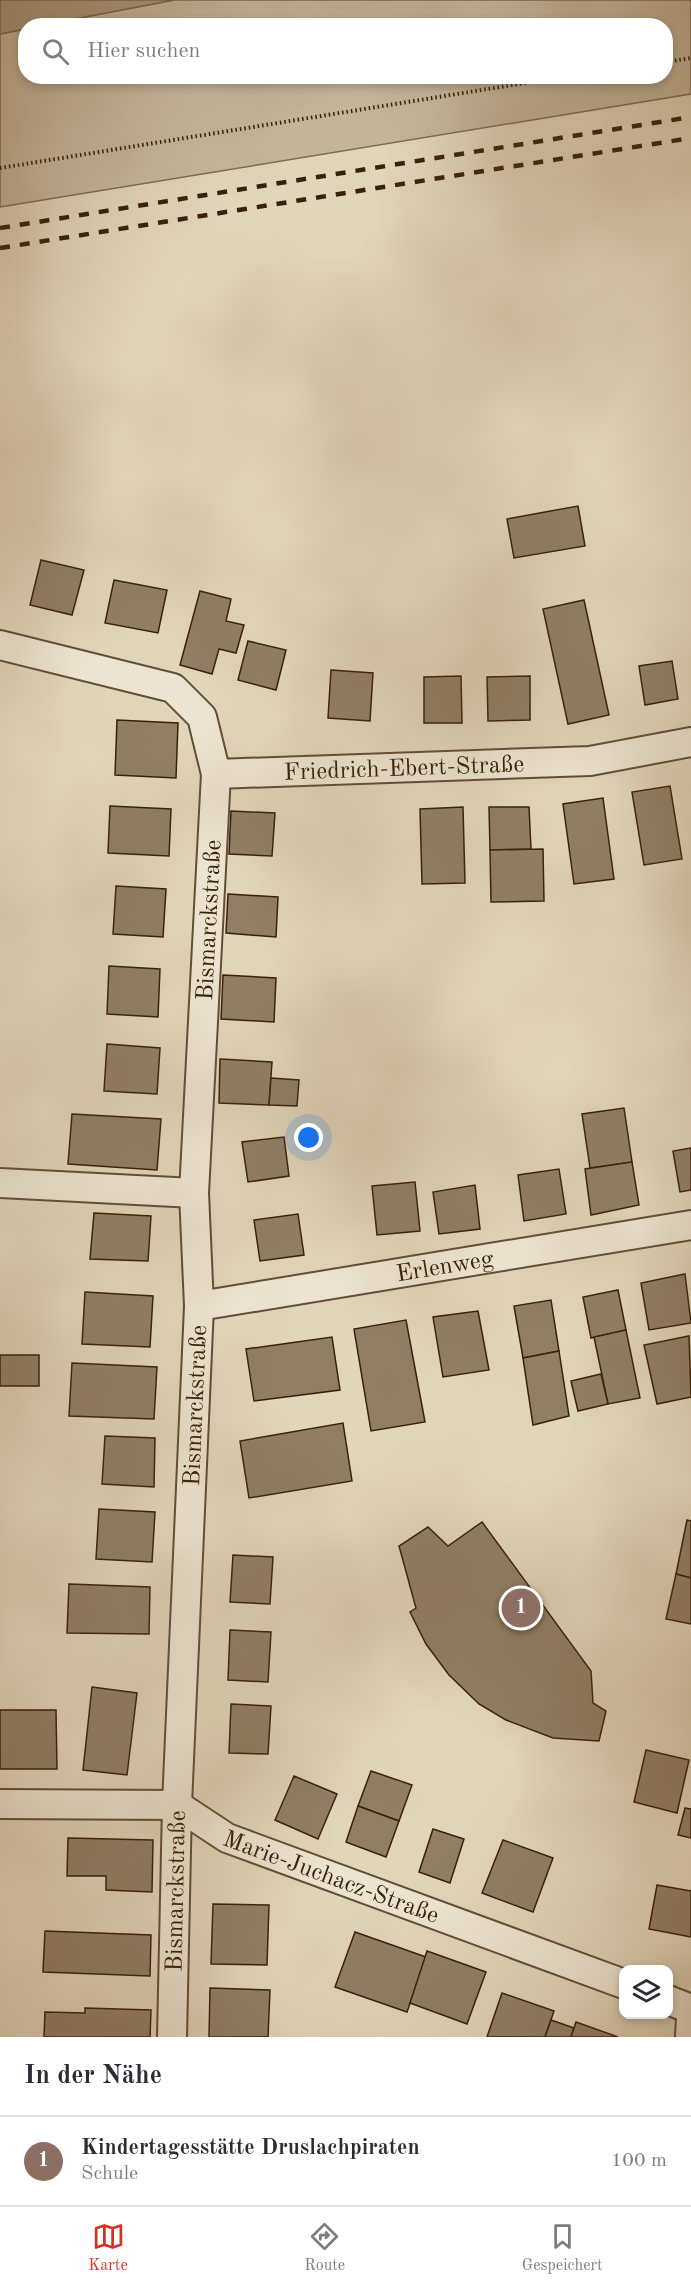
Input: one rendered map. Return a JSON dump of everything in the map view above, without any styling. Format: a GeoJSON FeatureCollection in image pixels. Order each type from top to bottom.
{"type":"FeatureCollection","features":[{"type":"Feature","properties":{"kind":"street"},"geometry":{"type":"LineString","coordinates":[[0,645],[173,688],[202,717],[216,774]]}},
{"type":"Feature","properties":{"kind":"street","name":"Friedrich-Ebert-Straße"},"geometry":{"type":"LineString","coordinates":[[216,774],[590,761],[691,742]]}},
{"type":"Feature","properties":{"kind":"street","name":"Bismarckstraße"},"geometry":{"type":"LineString","coordinates":[[172,2037],[177,1805],[199,1306],[194,1193],[216,774]]}},
{"type":"Feature","properties":{"kind":"street"},"geometry":{"type":"LineString","coordinates":[[0,1183],[194,1193]]}},
{"type":"Feature","properties":{"kind":"street","name":"Erlenweg"},"geometry":{"type":"LineString","coordinates":[[199,1306],[691,1225]]}},
{"type":"Feature","properties":{"kind":"street"},"geometry":{"type":"LineString","coordinates":[[0,1804],[177,1805]]}},
{"type":"Feature","properties":{"kind":"street","name":"Marie-Juchacz-Straße"},"geometry":{"type":"LineString","coordinates":[[177,1805],[227,1838],[619,1982]]}},
{"type":"Feature","properties":{"kind":"street"},"geometry":{"type":"LineString","coordinates":[[673,2001],[691,2008]]}},
{"type":"Feature","properties":{"kind":"street"},"geometry":{"type":"LineString","coordinates":[[690,2037],[691,2018]]}},
{"type":"Feature","properties":{"kind":"path"},"geometry":{"type":"LineString","coordinates":[[673,61],[691,58]]}},
{"type":"Feature","properties":{"kind":"path"},"geometry":{"type":"LineString","coordinates":[[0,168],[519,84]]}},
{"type":"Feature","properties":{"kind":"shaded area"},"geometry":{"type":"Polygon","coordinates":[[[0,0],[174,0],[80,18],[18,18],[18,30],[0,34],[0,0]]]}},
{"type":"Feature","properties":{"kind":"shaded area"},"geometry":{"type":"Polygon","coordinates":[[[174,0],[691,0],[691,94],[0,207],[0,34],[18,30],[18,84],[673,84],[673,18],[80,18],[174,0]]]}},
{"type":"Feature","properties":{"kind":"building"},"geometry":{"type":"Polygon","coordinates":[[[578,506],[585,546],[514,558],[507,519],[578,506]]]}},
{"type":"Feature","properties":{"kind":"building"},"geometry":{"type":"Polygon","coordinates":[[[41,560],[84,570],[72,615],[30,605],[41,560]]]}},
{"type":"Feature","properties":{"kind":"building"},"geometry":{"type":"Polygon","coordinates":[[[114,580],[167,590],[158,633],[105,623],[114,580]]]}},
{"type":"Feature","properties":{"kind":"building"},"geometry":{"type":"Polygon","coordinates":[[[200,591],[231,599],[226,621],[244,625],[236,653],[219,649],[212,674],[180,665],[200,591]]]}},
{"type":"Feature","properties":{"kind":"building"},"geometry":{"type":"Polygon","coordinates":[[[584,600],[609,715],[568,724],[543,609],[584,600]]]}},
{"type":"Feature","properties":{"kind":"building"},"geometry":{"type":"Polygon","coordinates":[[[248,641],[286,650],[276,690],[238,680],[248,641]]]}},
{"type":"Feature","properties":{"kind":"building"},"geometry":{"type":"Polygon","coordinates":[[[672,661],[678,699],[645,705],[639,666],[672,661]]]}},
{"type":"Feature","properties":{"kind":"building"},"geometry":{"type":"Polygon","coordinates":[[[331,670],[373,673],[370,721],[328,718],[331,670]]]}},
{"type":"Feature","properties":{"kind":"building"},"geometry":{"type":"Polygon","coordinates":[[[461,676],[462,723],[424,723],[424,677],[461,676]]]}},
{"type":"Feature","properties":{"kind":"building"},"geometry":{"type":"Polygon","coordinates":[[[530,676],[530,720],[488,721],[487,677],[530,676]]]}},
{"type":"Feature","properties":{"kind":"building"},"geometry":{"type":"Polygon","coordinates":[[[117,720],[178,723],[176,778],[115,775],[117,720]]]}},
{"type":"Feature","properties":{"kind":"building"},"geometry":{"type":"Polygon","coordinates":[[[670,786],[682,859],[644,865],[632,792],[670,786]]]}},
{"type":"Feature","properties":{"kind":"building"},"geometry":{"type":"Polygon","coordinates":[[[603,798],[614,879],[574,884],[563,804],[603,798]]]}},
{"type":"Feature","properties":{"kind":"building"},"geometry":{"type":"Polygon","coordinates":[[[110,806],[171,809],[169,856],[108,853],[110,806]]]}},
{"type":"Feature","properties":{"kind":"building"},"geometry":{"type":"Polygon","coordinates":[[[463,807],[465,883],[422,884],[420,809],[463,807]]]}},
{"type":"Feature","properties":{"kind":"building"},"geometry":{"type":"Polygon","coordinates":[[[489,807],[529,807],[531,849],[490,850],[489,807]]]}},
{"type":"Feature","properties":{"kind":"building"},"geometry":{"type":"Polygon","coordinates":[[[231,811],[275,813],[272,856],[229,854],[231,811]]]}},
{"type":"Feature","properties":{"kind":"building"},"geometry":{"type":"Polygon","coordinates":[[[543,849],[544,901],[491,902],[490,850],[543,849]]]}},
{"type":"Feature","properties":{"kind":"building"},"geometry":{"type":"Polygon","coordinates":[[[116,886],[166,889],[163,937],[113,934],[116,886]]]}},
{"type":"Feature","properties":{"kind":"building"},"geometry":{"type":"Polygon","coordinates":[[[228,894],[278,897],[276,937],[226,933],[228,894]]]}},
{"type":"Feature","properties":{"kind":"building"},"geometry":{"type":"Polygon","coordinates":[[[109,966],[160,969],[158,1017],[107,1014],[109,966]]]}},
{"type":"Feature","properties":{"kind":"building"},"geometry":{"type":"Polygon","coordinates":[[[223,975],[276,978],[274,1022],[221,1019],[223,975]]]}},
{"type":"Feature","properties":{"kind":"building"},"geometry":{"type":"Polygon","coordinates":[[[107,1044],[160,1048],[157,1094],[104,1091],[107,1044]]]}},
{"type":"Feature","properties":{"kind":"building"},"geometry":{"type":"Polygon","coordinates":[[[220,1059],[272,1062],[269,1105],[219,1103],[220,1059]]]}},
{"type":"Feature","properties":{"kind":"building"},"geometry":{"type":"Polygon","coordinates":[[[271,1078],[299,1080],[297,1106],[269,1105],[271,1078]]]}},
{"type":"Feature","properties":{"kind":"building"},"geometry":{"type":"Polygon","coordinates":[[[624,1108],[632,1162],[590,1168],[582,1114],[624,1108]]]}},
{"type":"Feature","properties":{"kind":"building"},"geometry":{"type":"Polygon","coordinates":[[[72,1114],[161,1119],[157,1170],[68,1164],[72,1114]]]}},
{"type":"Feature","properties":{"kind":"building"},"geometry":{"type":"Polygon","coordinates":[[[284,1137],[289,1176],[248,1182],[242,1142],[284,1137]]]}},
{"type":"Feature","properties":{"kind":"building"},"geometry":{"type":"Polygon","coordinates":[[[691,1148],[691,1190],[680,1192],[673,1151],[691,1148]]]}},
{"type":"Feature","properties":{"kind":"building"},"geometry":{"type":"Polygon","coordinates":[[[632,1162],[639,1205],[591,1215],[585,1169],[632,1162]]]}},
{"type":"Feature","properties":{"kind":"building"},"geometry":{"type":"Polygon","coordinates":[[[559,1169],[566,1214],[524,1221],[518,1175],[559,1169]]]}},
{"type":"Feature","properties":{"kind":"building"},"geometry":{"type":"Polygon","coordinates":[[[415,1182],[420,1231],[377,1235],[372,1186],[415,1182]]]}},
{"type":"Feature","properties":{"kind":"building"},"geometry":{"type":"Polygon","coordinates":[[[475,1185],[480,1229],[439,1234],[433,1192],[475,1185]]]}},
{"type":"Feature","properties":{"kind":"building"},"geometry":{"type":"Polygon","coordinates":[[[94,1213],[151,1216],[148,1261],[90,1259],[94,1213]]]}},
{"type":"Feature","properties":{"kind":"building"},"geometry":{"type":"Polygon","coordinates":[[[298,1214],[304,1255],[260,1261],[254,1220],[298,1214]]]}},
{"type":"Feature","properties":{"kind":"building"},"geometry":{"type":"Polygon","coordinates":[[[685,1274],[691,1323],[649,1330],[641,1283],[685,1274]]]}},
{"type":"Feature","properties":{"kind":"building"},"geometry":{"type":"Polygon","coordinates":[[[618,1290],[626,1330],[591,1338],[583,1297],[618,1290]]]}},
{"type":"Feature","properties":{"kind":"building"},"geometry":{"type":"Polygon","coordinates":[[[85,1292],[153,1296],[150,1347],[82,1344],[85,1292]]]}},
{"type":"Feature","properties":{"kind":"building"},"geometry":{"type":"Polygon","coordinates":[[[551,1300],[559,1351],[523,1358],[514,1306],[551,1300]]]}},
{"type":"Feature","properties":{"kind":"building"},"geometry":{"type":"Polygon","coordinates":[[[478,1311],[489,1370],[443,1377],[433,1317],[478,1311]]]}},
{"type":"Feature","properties":{"kind":"building"},"geometry":{"type":"Polygon","coordinates":[[[406,1320],[425,1422],[371,1431],[354,1329],[406,1320]]]}},
{"type":"Feature","properties":{"kind":"building"},"geometry":{"type":"Polygon","coordinates":[[[626,1330],[640,1398],[608,1404],[594,1337],[626,1330]]]}},
{"type":"Feature","properties":{"kind":"building"},"geometry":{"type":"Polygon","coordinates":[[[689,1336],[691,1397],[657,1404],[644,1345],[689,1336]]]}},
{"type":"Feature","properties":{"kind":"building"},"geometry":{"type":"Polygon","coordinates":[[[332,1337],[340,1390],[254,1401],[246,1349],[332,1337]]]}},
{"type":"Feature","properties":{"kind":"building"},"geometry":{"type":"Polygon","coordinates":[[[559,1351],[569,1416],[533,1425],[523,1358],[559,1351]]]}},
{"type":"Feature","properties":{"kind":"building"},"geometry":{"type":"Polygon","coordinates":[[[0,1355],[39,1355],[39,1386],[0,1386],[0,1355]]]}},
{"type":"Feature","properties":{"kind":"building"},"geometry":{"type":"Polygon","coordinates":[[[72,1363],[157,1367],[154,1419],[69,1416],[72,1363]]]}},
{"type":"Feature","properties":{"kind":"building"},"geometry":{"type":"Polygon","coordinates":[[[601,1374],[608,1404],[578,1411],[571,1381],[601,1374]]]}},
{"type":"Feature","properties":{"kind":"building"},"geometry":{"type":"Polygon","coordinates":[[[343,1423],[352,1481],[249,1498],[240,1441],[343,1423]]]}},
{"type":"Feature","properties":{"kind":"building"},"geometry":{"type":"Polygon","coordinates":[[[105,1436],[155,1438],[154,1487],[102,1484],[105,1436]]]}},
{"type":"Feature","properties":{"kind":"building"},"geometry":{"type":"Polygon","coordinates":[[[99,1509],[155,1512],[152,1562],[96,1559],[99,1509]]]}},
{"type":"Feature","properties":{"kind":"building"},"geometry":{"type":"Polygon","coordinates":[[[687,1520],[691,1521],[691,1578],[676,1574],[687,1520]]]}},
{"type":"Feature","properties":{"kind":"building"},"geometry":{"type":"Polygon","coordinates":[[[482,1522],[591,1671],[593,1703],[606,1711],[599,1741],[553,1738],[506,1720],[479,1704],[449,1675],[426,1644],[410,1612],[416,1608],[399,1546],[428,1527],[448,1546],[482,1522]]]}},
{"type":"Feature","properties":{"kind":"building"},"geometry":{"type":"Polygon","coordinates":[[[233,1555],[273,1557],[270,1604],[230,1602],[233,1555]]]}},
{"type":"Feature","properties":{"kind":"building"},"geometry":{"type":"Polygon","coordinates":[[[676,1574],[691,1578],[691,1624],[666,1619],[676,1574]]]}},
{"type":"Feature","properties":{"kind":"building"},"geometry":{"type":"Polygon","coordinates":[[[69,1584],[150,1587],[149,1634],[67,1633],[69,1584]]]}},
{"type":"Feature","properties":{"kind":"building"},"geometry":{"type":"Polygon","coordinates":[[[230,1630],[271,1632],[268,1682],[228,1680],[230,1630]]]}},
{"type":"Feature","properties":{"kind":"building"},"geometry":{"type":"Polygon","coordinates":[[[92,1687],[137,1693],[127,1775],[83,1770],[92,1687]]]}},
{"type":"Feature","properties":{"kind":"building"},"geometry":{"type":"Polygon","coordinates":[[[231,1704],[271,1706],[268,1754],[229,1753],[231,1704]]]}},
{"type":"Feature","properties":{"kind":"building"},"geometry":{"type":"Polygon","coordinates":[[[0,1710],[56,1710],[57,1769],[0,1769],[0,1710]]]}},
{"type":"Feature","properties":{"kind":"building"},"geometry":{"type":"Polygon","coordinates":[[[646,1750],[689,1760],[677,1813],[634,1802],[646,1750]]]}},
{"type":"Feature","properties":{"kind":"building"},"geometry":{"type":"Polygon","coordinates":[[[371,1771],[412,1785],[399,1821],[358,1806],[371,1771]]]}},
{"type":"Feature","properties":{"kind":"building"},"geometry":{"type":"Polygon","coordinates":[[[294,1776],[337,1794],[318,1839],[275,1820],[294,1776]]]}},
{"type":"Feature","properties":{"kind":"building"},"geometry":{"type":"Polygon","coordinates":[[[358,1806],[399,1821],[386,1857],[346,1842],[358,1806]]]}},
{"type":"Feature","properties":{"kind":"building"},"geometry":{"type":"Polygon","coordinates":[[[685,1808],[691,1809],[691,1838],[678,1835],[685,1808]]]}},
{"type":"Feature","properties":{"kind":"building"},"geometry":{"type":"Polygon","coordinates":[[[433,1829],[464,1839],[450,1883],[419,1872],[433,1829]]]}},
{"type":"Feature","properties":{"kind":"building"},"geometry":{"type":"Polygon","coordinates":[[[68,1838],[153,1840],[152,1892],[106,1890],[106,1876],[67,1876],[68,1838]]]}},
{"type":"Feature","properties":{"kind":"building"},"geometry":{"type":"Polygon","coordinates":[[[503,1840],[553,1858],[533,1912],[482,1893],[503,1840]]]}},
{"type":"Feature","properties":{"kind":"building"},"geometry":{"type":"Polygon","coordinates":[[[657,1885],[691,1891],[691,1937],[649,1929],[657,1885]]]}},
{"type":"Feature","properties":{"kind":"building"},"geometry":{"type":"Polygon","coordinates":[[[213,1904],[269,1905],[267,1965],[211,1964],[213,1904]]]}},
{"type":"Feature","properties":{"kind":"building"},"geometry":{"type":"Polygon","coordinates":[[[45,1931],[151,1935],[150,1976],[43,1972],[45,1931]]]}},
{"type":"Feature","properties":{"kind":"building"},"geometry":{"type":"Polygon","coordinates":[[[355,1932],[426,1957],[407,2012],[335,1987],[355,1932]]]}},
{"type":"Feature","properties":{"kind":"building"},"geometry":{"type":"Polygon","coordinates":[[[427,1951],[486,1972],[467,2024],[410,2003],[427,1951]]]}},
{"type":"Feature","properties":{"kind":"building"},"geometry":{"type":"Polygon","coordinates":[[[210,1988],[270,1990],[268,2037],[209,2037],[210,1988]]]}},
{"type":"Feature","properties":{"kind":"building"},"geometry":{"type":"Polygon","coordinates":[[[502,1993],[554,2011],[545,2037],[487,2037],[502,1993]]]}},
{"type":"Feature","properties":{"kind":"building"},"geometry":{"type":"Polygon","coordinates":[[[85,2008],[151,2010],[150,2037],[44,2037],[45,2012],[85,2013],[85,2008]]]}},
{"type":"Feature","properties":{"kind":"building"},"geometry":{"type":"Polygon","coordinates":[[[551,2020],[574,2028],[571,2037],[545,2037],[551,2020]]]}},
{"type":"Feature","properties":{"kind":"building"},"geometry":{"type":"Polygon","coordinates":[[[576,2022],[618,2037],[571,2037],[576,2022]]]}},
{"type":"Feature","properties":{"kind":"railway"},"geometry":{"type":"LineString","coordinates":[[0,228],[691,117]]}},
{"type":"Feature","properties":{"kind":"railway"},"geometry":{"type":"LineString","coordinates":[[0,248],[691,138]]}},
{"type":"Feature","properties":{"kind":"place","name":"Kindertagesstätte Druslachpiraten"},"geometry":{"type":"Point","coordinates":[521,1608]}}]}
